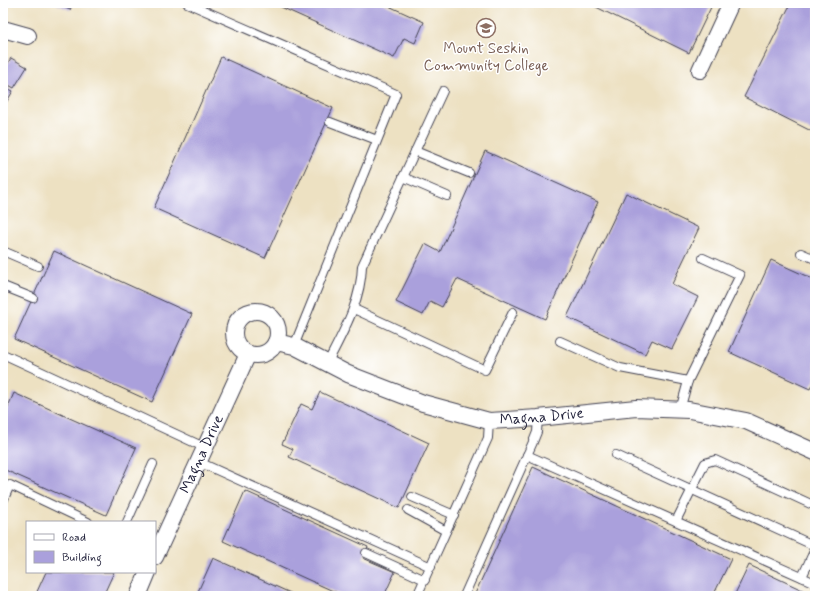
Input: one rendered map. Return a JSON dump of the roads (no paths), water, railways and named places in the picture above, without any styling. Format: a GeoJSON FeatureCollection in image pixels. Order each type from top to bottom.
{"type":"FeatureCollection","features":[{"type":"Feature","properties":{"kind":"street"},"geometry":{"type":"LineString","coordinates":[[700,70],[731,3]]}},
{"type":"Feature","properties":{"kind":"street"},"geometry":{"type":"LineString","coordinates":[[3,29],[28,36]]}},
{"type":"Feature","properties":{"kind":"street"},"geometry":{"type":"LineString","coordinates":[[255,310],[269,315],[278,328],[276,342],[272,348],[261,354],[248,354],[237,344],[234,329],[241,316],[255,310]]}},
{"type":"Feature","properties":{"kind":"street","name":"Magna Drive"},"geometry":{"type":"LineString","coordinates":[[276,342],[294,346],[327,364],[423,403],[489,421],[538,418],[636,408],[680,410],[746,421],[815,452]]}},
{"type":"Feature","properties":{"kind":"street","name":"Magna Drive"},"geometry":{"type":"LineString","coordinates":[[156,553],[248,354]]}},
{"type":"Feature","properties":{"kind":"street"},"geometry":{"type":"LineString","coordinates":[[138,596],[148,573]]}},
{"type":"Feature","properties":{"kind":"lane"},"geometry":{"type":"LineString","coordinates":[[187,3],[396,94],[294,346]]}},
{"type":"Feature","properties":{"kind":"lane"},"geometry":{"type":"LineString","coordinates":[[327,364],[354,310],[362,278],[362,266],[444,90]]}},
{"type":"Feature","properties":{"kind":"lane"},"geometry":{"type":"LineString","coordinates":[[330,122],[377,140]]}},
{"type":"Feature","properties":{"kind":"lane"},"geometry":{"type":"LineString","coordinates":[[415,151],[469,173]]}},
{"type":"Feature","properties":{"kind":"lane"},"geometry":{"type":"LineString","coordinates":[[403,177],[447,196]]}},
{"type":"Feature","properties":{"kind":"lane"},"geometry":{"type":"LineString","coordinates":[[3,251],[38,266]]}},
{"type":"Feature","properties":{"kind":"lane"},"geometry":{"type":"LineString","coordinates":[[800,252],[815,259]]}},
{"type":"Feature","properties":{"kind":"lane"},"geometry":{"type":"LineString","coordinates":[[680,410],[688,381],[740,275],[703,258]]}},
{"type":"Feature","properties":{"kind":"lane"},"geometry":{"type":"LineString","coordinates":[[3,286],[33,298]]}},
{"type":"Feature","properties":{"kind":"lane"},"geometry":{"type":"LineString","coordinates":[[354,310],[485,370],[513,312]]}},
{"type":"Feature","properties":{"kind":"lane"},"geometry":{"type":"LineString","coordinates":[[560,341],[620,368],[688,381]]}},
{"type":"Feature","properties":{"kind":"lane"},"geometry":{"type":"LineString","coordinates":[[3,354],[202,455],[430,567]]}},
{"type":"Feature","properties":{"kind":"lane"},"geometry":{"type":"LineString","coordinates":[[464,596],[537,432],[538,418]]}},
{"type":"Feature","properties":{"kind":"lane"},"geometry":{"type":"LineString","coordinates":[[417,596],[488,438],[489,421]]}},
{"type":"Feature","properties":{"kind":"lane"},"geometry":{"type":"LineString","coordinates":[[616,454],[815,546]]}},
{"type":"Feature","properties":{"kind":"lane"},"geometry":{"type":"LineString","coordinates":[[527,455],[815,583]]}},
{"type":"Feature","properties":{"kind":"lane"},"geometry":{"type":"LineString","coordinates":[[676,521],[693,490],[705,463],[715,460],[815,506]]}},
{"type":"Feature","properties":{"kind":"lane"},"geometry":{"type":"LineString","coordinates":[[127,521],[153,464]]}},
{"type":"Feature","properties":{"kind":"lane"},"geometry":{"type":"LineString","coordinates":[[3,501],[10,485],[86,521]]}},
{"type":"Feature","properties":{"kind":"lane"},"geometry":{"type":"LineString","coordinates":[[412,497],[454,515]]}},
{"type":"Feature","properties":{"kind":"lane"},"geometry":{"type":"LineString","coordinates":[[408,510],[446,531]]}},
{"type":"Feature","properties":{"kind":"lane"},"geometry":{"type":"LineString","coordinates":[[802,577],[815,549]]}},
{"type":"Feature","properties":{"kind":"lane"},"geometry":{"type":"LineString","coordinates":[[366,553],[425,580]]}},
{"type":"Feature","properties":{"kind":"place","name":"Mount Seskin Community College"},"geometry":{"type":"Point","coordinates":[486,28]}}]}
